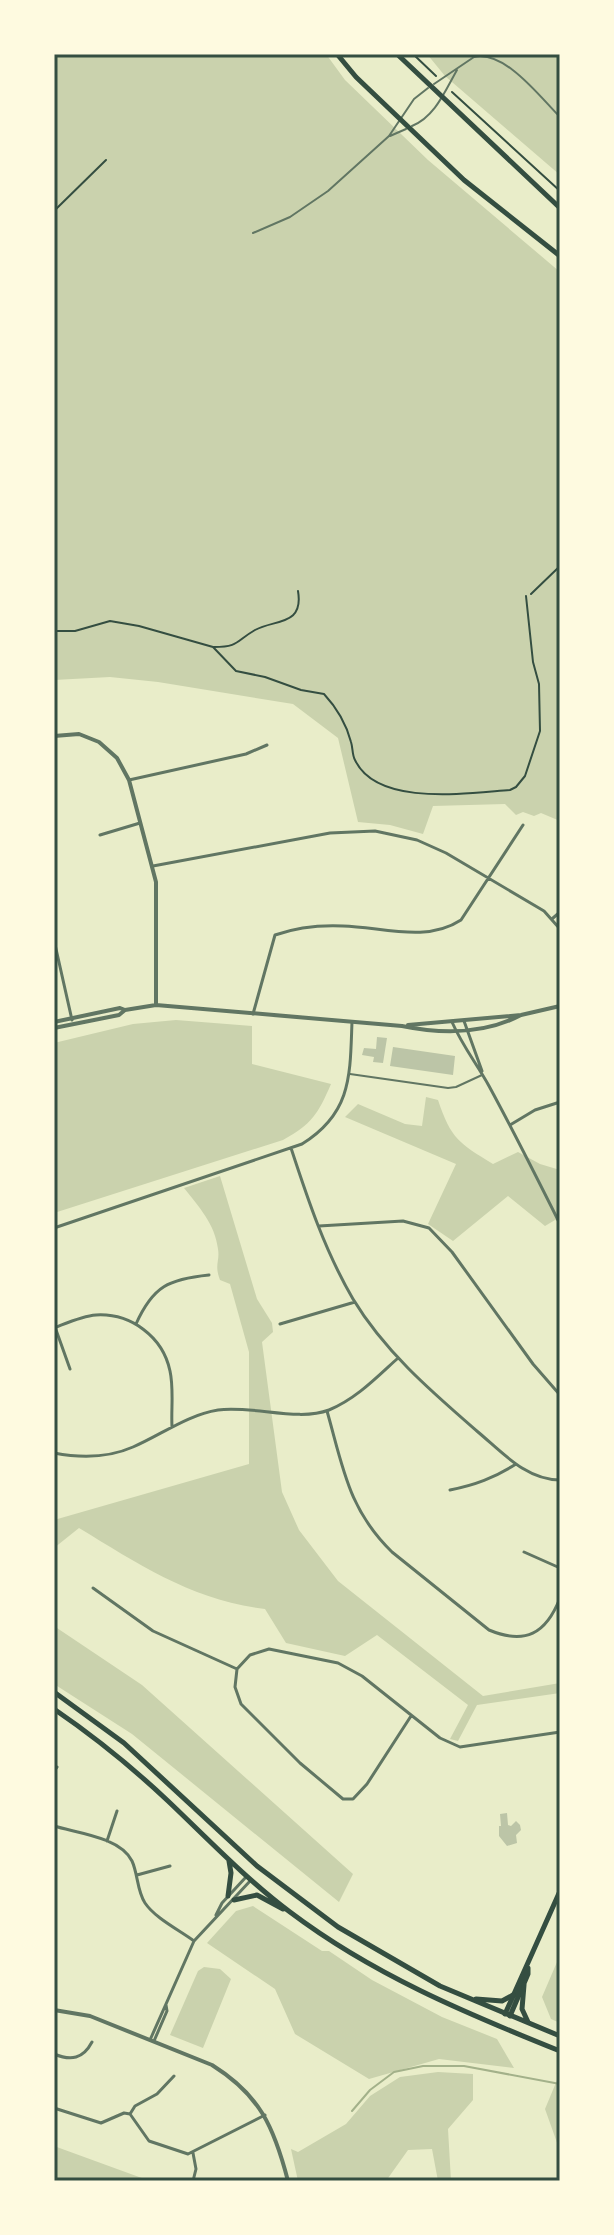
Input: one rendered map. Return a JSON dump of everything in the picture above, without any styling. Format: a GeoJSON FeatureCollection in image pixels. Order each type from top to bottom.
{"type":"FeatureCollection","features":[{"type":"Feature","properties":{"kind":"main road"},"geometry":{"type":"LineString","coordinates":[[337,54],[408,128],[478,193],[560,256]]}},
{"type":"Feature","properties":{"kind":"main road"},"geometry":{"type":"LineString","coordinates":[[397,54],[560,208]]}},
{"type":"Feature","properties":{"kind":"main road"},"geometry":{"type":"LineString","coordinates":[[54,1692],[144,1760],[258,1867],[295,1897],[369,1947],[464,1996],[560,2036]]}},
{"type":"Feature","properties":{"kind":"main road"},"geometry":{"type":"LineString","coordinates":[[54,1709],[135,1771],[288,1911],[330,1940],[398,1980],[560,2051]]}},
{"type":"Feature","properties":{"kind":"main road"},"geometry":{"type":"LineString","coordinates":[[229,1860],[231,1898],[257,1895],[288,1911]]}},
{"type":"Feature","properties":{"kind":"main road"},"geometry":{"type":"LineString","coordinates":[[249,1878],[258,1867]]}},
{"type":"Feature","properties":{"kind":"main road"},"geometry":{"type":"LineString","coordinates":[[508,2015],[513,1995],[560,1891]]}},
{"type":"Feature","properties":{"kind":"main road"},"geometry":{"type":"LineString","coordinates":[[528,1967],[522,2009],[530,2024]]}},
{"type":"Feature","properties":{"kind":"main road"},"geometry":{"type":"LineString","coordinates":[[502,2028],[524,1985]]}},
{"type":"Feature","properties":{"kind":"main road"},"geometry":{"type":"LineString","coordinates":[[464,1996],[502,2001],[513,1995]]}},
{"type":"Feature","properties":{"kind":"street"},"geometry":{"type":"LineString","coordinates":[[54,736],[79,734],[99,742],[117,758],[129,780],[153,866],[158,908],[156,1005]]}},
{"type":"Feature","properties":{"kind":"street"},"geometry":{"type":"LineString","coordinates":[[129,780],[246,754],[267,745]]}},
{"type":"Feature","properties":{"kind":"street"},"geometry":{"type":"LineString","coordinates":[[100,835],[140,823]]}},
{"type":"Feature","properties":{"kind":"street"},"geometry":{"type":"LineString","coordinates":[[253,1014],[275,935],[308,928],[341,926],[411,932],[444,930],[461,920],[523,825]]}},
{"type":"Feature","properties":{"kind":"street"},"geometry":{"type":"LineString","coordinates":[[153,866],[318,835],[362,830],[417,840],[446,853],[553,918],[560,929]]}},
{"type":"Feature","properties":{"kind":"street"},"geometry":{"type":"LineString","coordinates":[[553,918],[560,912]]}},
{"type":"Feature","properties":{"kind":"street"},"geometry":{"type":"LineString","coordinates":[[54,940],[72,1021]]}},
{"type":"Feature","properties":{"kind":"street"},"geometry":{"type":"LineString","coordinates":[[54,1028],[120,1008],[125,1010],[156,1005],[402,1026],[426,1031],[468,1030],[506,1023],[521,1015]]}},
{"type":"Feature","properties":{"kind":"street"},"geometry":{"type":"LineString","coordinates":[[402,1026],[521,1015],[560,1006]]}},
{"type":"Feature","properties":{"kind":"street"},"geometry":{"type":"LineString","coordinates":[[54,1022],[72,1021]]}},
{"type":"Feature","properties":{"kind":"street"},"geometry":{"type":"LineString","coordinates":[[464,1021],[483,1075],[560,1224]]}},
{"type":"Feature","properties":{"kind":"street"},"geometry":{"type":"LineString","coordinates":[[54,1228],[291,1148],[313,1137],[341,1105],[350,1074],[352,1022]]}},
{"type":"Feature","properties":{"kind":"street"},"geometry":{"type":"LineString","coordinates":[[452,1022],[472,1062],[483,1075]]}},
{"type":"Feature","properties":{"kind":"street"},"geometry":{"type":"LineString","coordinates":[[510,1125],[535,1110],[560,1102]]}},
{"type":"Feature","properties":{"kind":"street"},"geometry":{"type":"LineString","coordinates":[[291,1148],[317,1226],[355,1302],[398,1358],[516,1464],[538,1476],[560,1480]]}},
{"type":"Feature","properties":{"kind":"street"},"geometry":{"type":"LineString","coordinates":[[317,1226],[403,1221],[429,1228],[452,1252],[533,1364],[560,1395]]}},
{"type":"Feature","properties":{"kind":"street"},"geometry":{"type":"LineString","coordinates":[[136,1324],[145,1304],[159,1289],[176,1280],[209,1275]]}},
{"type":"Feature","properties":{"kind":"street"},"geometry":{"type":"LineString","coordinates":[[280,1324],[355,1302]]}},
{"type":"Feature","properties":{"kind":"street"},"geometry":{"type":"LineString","coordinates":[[70,1369],[55,1327],[96,1315],[118,1317],[136,1324],[154,1338],[166,1359],[170,1371],[172,1427]]}},
{"type":"Feature","properties":{"kind":"street"},"geometry":{"type":"LineString","coordinates":[[54,1453],[83,1457],[113,1454],[216,1411],[327,1411],[359,1392],[398,1358]]}},
{"type":"Feature","properties":{"kind":"street"},"geometry":{"type":"LineString","coordinates":[[327,1411],[356,1508],[378,1539],[489,1630],[515,1638],[527,1636],[537,1631],[554,1613],[560,1598]]}},
{"type":"Feature","properties":{"kind":"street"},"geometry":{"type":"LineString","coordinates":[[450,1490],[476,1485],[516,1464]]}},
{"type":"Feature","properties":{"kind":"street"},"geometry":{"type":"LineString","coordinates":[[524,1552],[560,1568]]}},
{"type":"Feature","properties":{"kind":"street"},"geometry":{"type":"LineString","coordinates":[[93,1588],[153,1631],[237,1669]]}},
{"type":"Feature","properties":{"kind":"street"},"geometry":{"type":"LineString","coordinates":[[411,1716],[367,1784],[353,1799],[343,1799],[300,1763],[241,1704],[235,1687],[237,1669],[250,1655],[269,1649],[338,1663],[362,1676],[440,1738],[460,1747],[560,1732]]}},
{"type":"Feature","properties":{"kind":"street"},"geometry":{"type":"LineString","coordinates":[[107,1841],[117,1811]]}},
{"type":"Feature","properties":{"kind":"street"},"geometry":{"type":"LineString","coordinates":[[54,1827],[107,1841],[127,1854],[147,1906],[193,1943]]}},
{"type":"Feature","properties":{"kind":"street"},"geometry":{"type":"LineString","coordinates":[[137,1875],[170,1866]]}},
{"type":"Feature","properties":{"kind":"street"},"geometry":{"type":"LineString","coordinates":[[231,1898],[249,1878]]}},
{"type":"Feature","properties":{"kind":"street"},"geometry":{"type":"LineString","coordinates":[[152,2040],[167,2011],[166,2005],[193,1943],[249,1878]]}},
{"type":"Feature","properties":{"kind":"street"},"geometry":{"type":"LineString","coordinates":[[54,2010],[90,2016],[212,2065],[229,2076],[242,2086],[265,2115],[287,2178]]}},
{"type":"Feature","properties":{"kind":"street"},"geometry":{"type":"LineString","coordinates":[[54,2054],[66,2059],[76,2058],[84,2054],[92,2042]]}},
{"type":"Feature","properties":{"kind":"street"},"geometry":{"type":"LineString","coordinates":[[130,2114],[135,2106],[157,2094],[174,2076]]}},
{"type":"Feature","properties":{"kind":"street"},"geometry":{"type":"LineString","coordinates":[[54,2108],[101,2123],[124,2113],[130,2114],[149,2141],[184,2153],[193,2153],[265,2115]]}},
{"type":"Feature","properties":{"kind":"street"},"geometry":{"type":"LineString","coordinates":[[193,2153],[196,2169],[193,2181]]}},
{"type":"Feature","properties":{"kind":"lane"},"geometry":{"type":"LineString","coordinates":[[389,136],[414,99],[481,55],[496,58],[508,66],[560,117]]}},
{"type":"Feature","properties":{"kind":"lane"},"geometry":{"type":"LineString","coordinates":[[253,233],[290,217],[310,204],[389,136],[428,116],[442,98],[457,69]]}},
{"type":"Feature","properties":{"kind":"lane"},"geometry":{"type":"LineString","coordinates":[[350,1074],[448,1088],[483,1075]]}},
{"type":"Feature","properties":{"kind":"path"},"geometry":{"type":"LineString","coordinates":[[413,54],[440,80]]}},
{"type":"Feature","properties":{"kind":"path"},"geometry":{"type":"LineString","coordinates":[[448,87],[560,191]]}},
{"type":"Feature","properties":{"kind":"path"},"geometry":{"type":"LineString","coordinates":[[54,211],[106,160]]}},
{"type":"Feature","properties":{"kind":"path"},"geometry":{"type":"LineString","coordinates":[[213,647],[236,671],[324,694],[344,721],[355,760],[365,774],[381,785],[424,794],[510,790],[525,776],[540,731],[539,684],[533,662],[529,595],[560,566]]}},
{"type":"Feature","properties":{"kind":"path"},"geometry":{"type":"LineString","coordinates":[[54,631],[75,631],[110,621],[213,647],[233,647],[259,628],[287,620],[298,608],[298,591]]}},
{"type":"Feature","properties":{"kind":"green space"},"geometry":{"type":"Polygon","coordinates":[[[54,54],[326,54],[345,80],[428,160],[560,272],[560,615],[557,652],[560,655],[560,821],[541,813],[534,816],[523,812],[516,815],[505,804],[433,806],[423,834],[390,825],[358,822],[338,738],[293,704],[110,677],[54,680],[54,54]]]}},
{"type":"Feature","properties":{"kind":"green space"},"geometry":{"type":"Polygon","coordinates":[[[427,54],[560,54],[560,175],[445,76],[427,54]]]}},
{"type":"Feature","properties":{"kind":"green space"},"geometry":{"type":"Polygon","coordinates":[[[176,1020],[252,1026],[252,1064],[331,1084],[318,1111],[301,1129],[283,1140],[54,1213],[54,1043],[133,1024],[176,1020]]]}},
{"type":"Feature","properties":{"kind":"green space"},"geometry":{"type":"Polygon","coordinates":[[[426,1097],[438,1100],[447,1124],[458,1139],[493,1164],[518,1152],[560,1170],[560,1221],[555,1220],[545,1226],[508,1196],[453,1241],[428,1224],[456,1164],[345,1117],[358,1104],[405,1124],[422,1126],[426,1097]]]}},
{"type":"Feature","properties":{"kind":"green space"},"geometry":{"type":"Polygon","coordinates":[[[220,1176],[257,1299],[272,1323],[273,1332],[262,1342],[282,1492],[299,1530],[338,1581],[483,1696],[560,1683],[560,1693],[477,1705],[458,1741],[450,1739],[468,1705],[377,1635],[345,1656],[286,1643],[265,1609],[214,1598],[190,1589],[145,1568],[79,1528],[54,1548],[54,1520],[249,1464],[249,1352],[230,1284],[220,1280],[218,1275],[218,1249],[214,1232],[206,1216],[184,1188],[220,1176]]]}},
{"type":"Feature","properties":{"kind":"green space"},"geometry":{"type":"Polygon","coordinates":[[[54,1626],[142,1685],[353,1874],[339,1902],[132,1734],[54,1684],[54,1626]]]}},
{"type":"Feature","properties":{"kind":"green space"},"geometry":{"type":"Polygon","coordinates":[[[253,1906],[372,1980],[442,2017],[497,2039],[514,2068],[439,2059],[369,2079],[295,2034],[275,1989],[207,1943],[236,1911],[253,1906]]]}},
{"type":"Feature","properties":{"kind":"green space"},"geometry":{"type":"Polygon","coordinates":[[[560,1955],[560,2023],[551,2019],[542,1997],[560,1955]]]}},
{"type":"Feature","properties":{"kind":"green space"},"geometry":{"type":"Polygon","coordinates":[[[204,1967],[220,1969],[231,1979],[203,2048],[170,2035],[198,1971],[204,1967]]]}},
{"type":"Feature","properties":{"kind":"green space"},"geometry":{"type":"Polygon","coordinates":[[[438,2072],[473,2074],[473,2100],[448,2129],[451,2181],[438,2181],[432,2149],[408,2150],[386,2181],[298,2181],[291,2149],[298,2152],[346,2124],[370,2096],[400,2077],[438,2072]]]}},
{"type":"Feature","properties":{"kind":"green space"},"geometry":{"type":"Polygon","coordinates":[[[560,2073],[560,2151],[545,2109],[560,2073]]]}},
{"type":"Feature","properties":{"kind":"green space"},"geometry":{"type":"Polygon","coordinates":[[[54,2146],[150,2181],[54,2181],[54,2146]]]}},
{"type":"Feature","properties":{"kind":"building"},"geometry":{"type":"Polygon","coordinates":[[[377,1037],[387,1038],[383,1063],[373,1062],[374,1057],[362,1055],[364,1048],[376,1049],[377,1037]]]}},
{"type":"Feature","properties":{"kind":"building"},"geometry":{"type":"Polygon","coordinates":[[[393,1047],[455,1056],[453,1075],[390,1066],[393,1047]]]}},
{"type":"Feature","properties":{"kind":"building"},"geometry":{"type":"Polygon","coordinates":[[[507,1813],[508,1825],[516,1821],[521,1830],[516,1835],[517,1843],[507,1846],[499,1836],[499,1826],[500,1814],[507,1813]]]}},
{"type":"Feature","properties":{"kind":"waterway"},"geometry":{"type":"LineString","coordinates":[[352,2111],[370,2090],[394,2072],[423,2066],[464,2066],[560,2084]]}}]}
